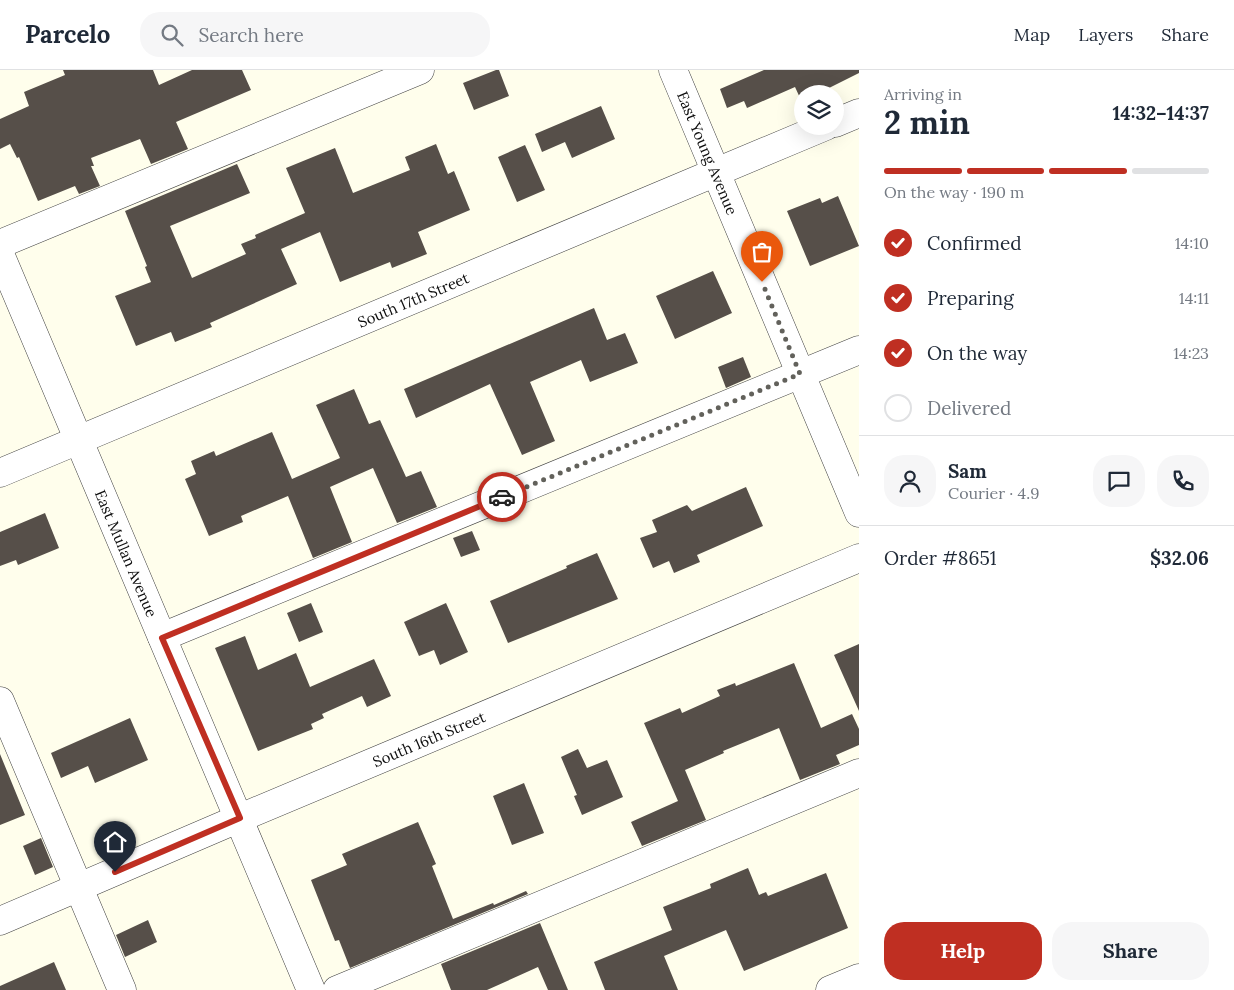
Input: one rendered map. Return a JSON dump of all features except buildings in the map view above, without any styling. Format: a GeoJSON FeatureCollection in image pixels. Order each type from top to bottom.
{"type":"FeatureCollection","features":[{"type":"Feature","properties":{"kind":"street"},"geometry":{"type":"LineString","coordinates":[[0,244],[420,70]]}},
{"type":"Feature","properties":{"kind":"street","name":"East Young Avenue"},"geometry":{"type":"LineString","coordinates":[[673,70],[859,513]]}},
{"type":"Feature","properties":{"kind":"street"},"geometry":{"type":"LineString","coordinates":[[844,118],[859,112]]}},
{"type":"Feature","properties":{"kind":"street","name":"South 17th Street"},"geometry":{"type":"LineString","coordinates":[[0,473],[804,135]]}},
{"type":"Feature","properties":{"kind":"street","name":"East Mullan Avenue"},"geometry":{"type":"LineString","coordinates":[[0,254],[240,818],[311,990]]}},
{"type":"Feature","properties":{"kind":"street"},"geometry":{"type":"LineString","coordinates":[[162,638],[859,350]]}},
{"type":"Feature","properties":{"kind":"street","name":"South 16th Street"},"geometry":{"type":"LineString","coordinates":[[0,921],[859,558]]}},
{"type":"Feature","properties":{"kind":"street"},"geometry":{"type":"LineString","coordinates":[[0,701],[122,990]]}},
{"type":"Feature","properties":{"kind":"street"},"geometry":{"type":"LineString","coordinates":[[337,990],[859,773]]}},
{"type":"Feature","properties":{"kind":"street"},"geometry":{"type":"LineString","coordinates":[[830,990],[859,978]]}},
{"type":"Feature","properties":{"kind":"way so far"},"geometry":{"type":"LineString","coordinates":[[502,497],[800,374],[762,282]]}},
{"type":"Feature","properties":{"kind":"route"},"geometry":{"type":"LineString","coordinates":[[115,872],[240,818],[162,638],[502,497]]}}]}
